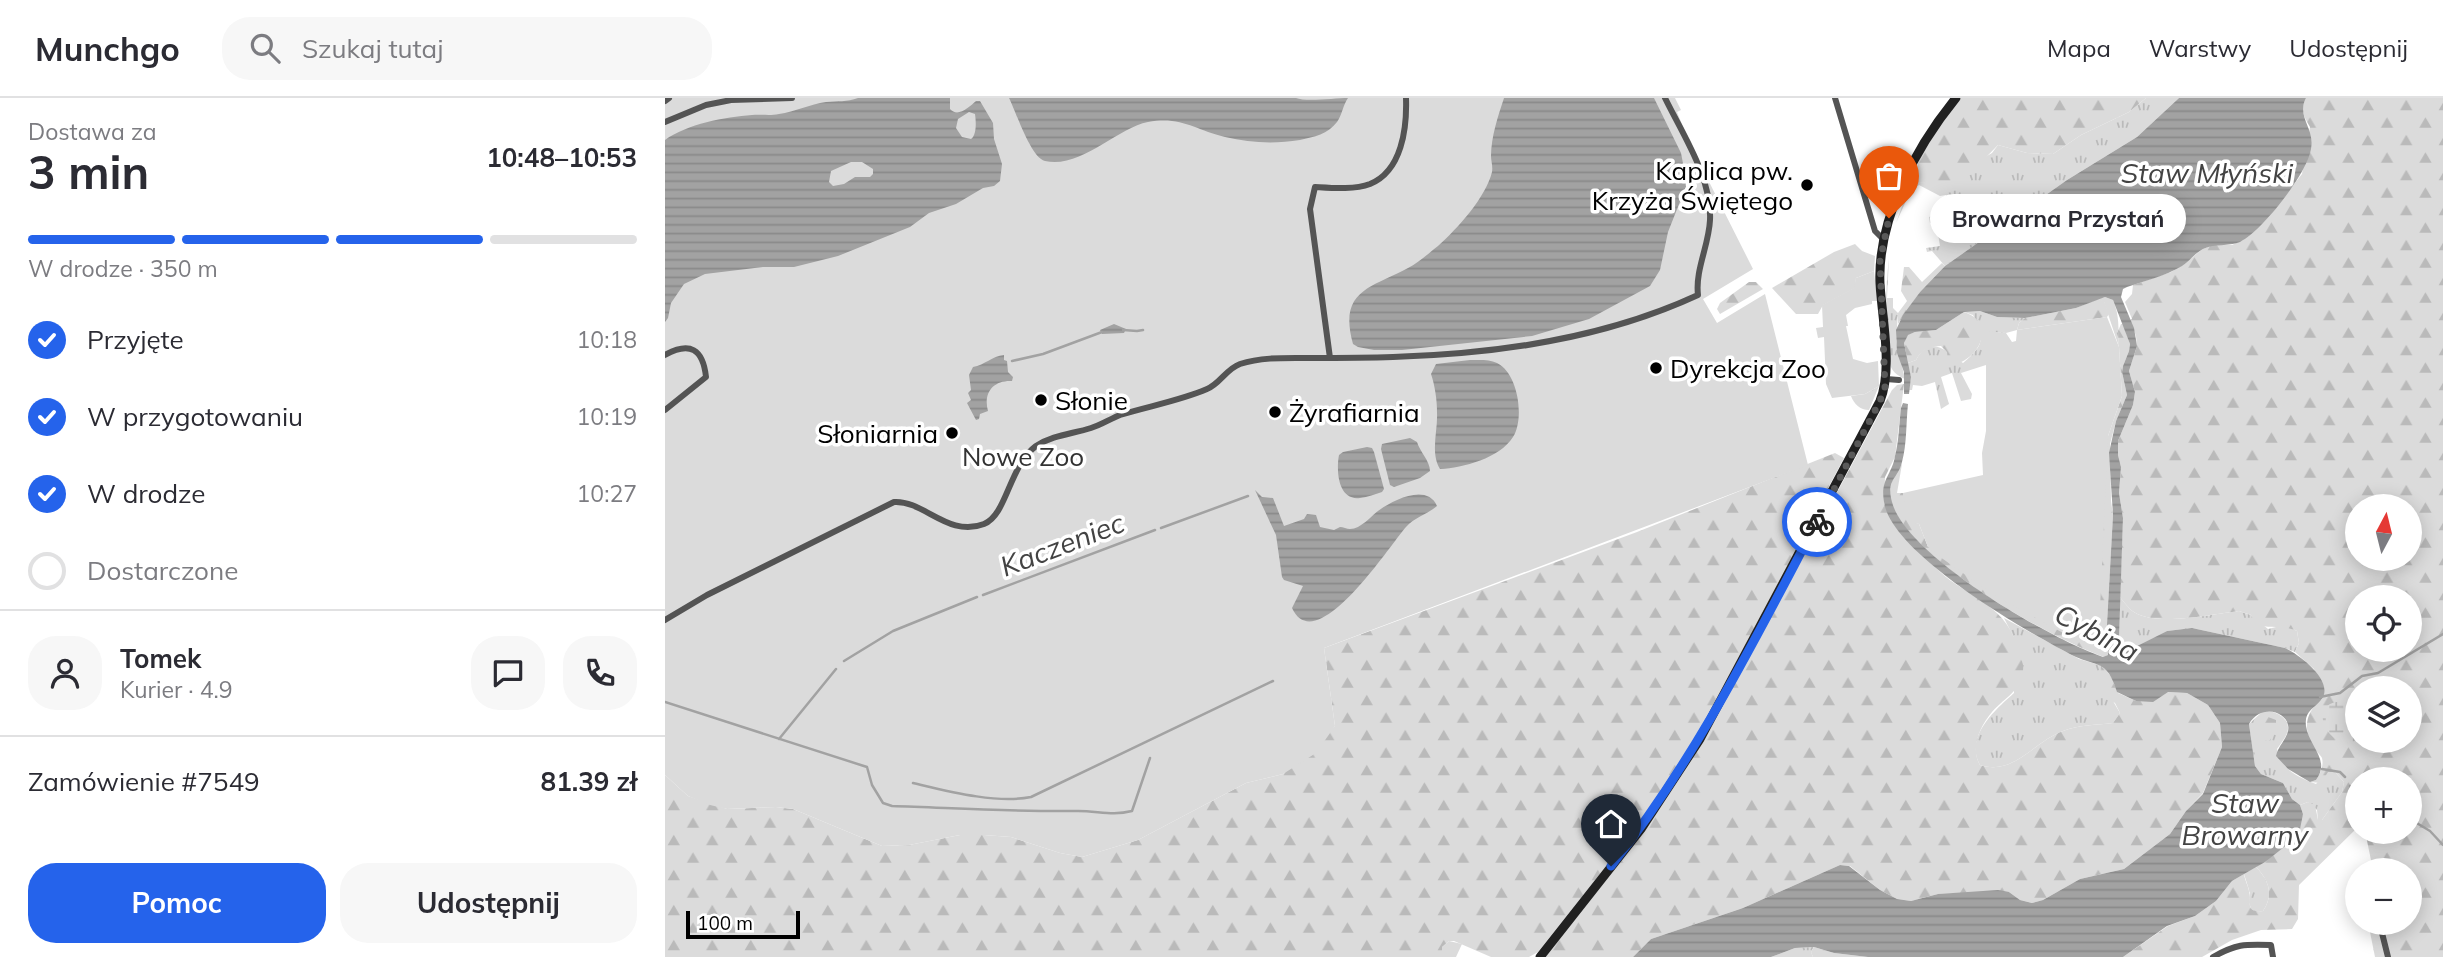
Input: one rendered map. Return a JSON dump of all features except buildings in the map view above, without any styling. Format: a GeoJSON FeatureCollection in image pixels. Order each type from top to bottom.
{"type":"FeatureCollection","features":[{"type":"Feature","properties":{"kind":"street"},"geometry":{"type":"LineString","coordinates":[[665,101],[670,98]]}},
{"type":"Feature","properties":{"kind":"street"},"geometry":{"type":"LineString","coordinates":[[665,122],[706,106],[731,100],[792,98]]}},
{"type":"Feature","properties":{"kind":"street"},"geometry":{"type":"LineString","coordinates":[[1330,358],[1310,209],[1315,187],[1358,187],[1370,184],[1390,169],[1404,134],[1406,98]]}},
{"type":"Feature","properties":{"kind":"street"},"geometry":{"type":"LineString","coordinates":[[665,620],[707,595],[894,502],[907,503],[944,522],[968,526],[983,524],[997,513],[1021,460],[1038,445],[1095,427],[1118,416],[1209,388],[1229,369],[1238,365],[1271,358],[1412,356],[1517,346],[1626,324],[1698,295],[1709,230],[1709,201],[1695,160],[1665,98]]}},
{"type":"Feature","properties":{"kind":"street"},"geometry":{"type":"LineString","coordinates":[[1835,98],[1875,231],[1883,239]]}},
{"type":"Feature","properties":{"kind":"street"},"geometry":{"type":"LineString","coordinates":[[1540,957],[1641,828],[1707,727],[1880,401],[1886,379],[1880,272],[1883,239],[1889,218],[1923,144],[1956,98]]}},
{"type":"Feature","properties":{"kind":"street"},"geometry":{"type":"LineString","coordinates":[[665,355],[678,348],[689,348],[700,354],[705,363],[706,377],[665,410]]}},
{"type":"Feature","properties":{"kind":"street"},"geometry":{"type":"LineString","coordinates":[[1886,379],[1899,380]]}},
{"type":"Feature","properties":{"kind":"street"},"geometry":{"type":"LineString","coordinates":[[2382,935],[2388,957]]}},
{"type":"Feature","properties":{"kind":"street"},"geometry":{"type":"LineString","coordinates":[[2213,957],[2234,946],[2251,944],[2271,945],[2273,957]]}},
{"type":"Feature","properties":{"kind":"green space","name":"Nowe Zoo"},"geometry":{"type":"Polygon","coordinates":[[[665,98],[1675,98],[1681,110],[1677,112],[1691,146],[1753,269],[1703,299],[1717,323],[1765,294],[1808,465],[1324,648],[1335,726],[1316,753],[1283,774],[1246,783],[1138,840],[1082,857],[1060,853],[1011,837],[984,835],[960,835],[909,845],[882,846],[793,809],[727,809],[710,805],[688,796],[665,775],[665,98]]]}},
{"type":"Feature","properties":{"kind":"green space"},"geometry":{"type":"Polygon","coordinates":[[[1961,98],[2146,98],[2129,112],[2081,135],[2053,154],[2027,153],[1998,145],[1958,186],[1915,182],[1916,170],[1925,148],[1961,98]]]}},
{"type":"Feature","properties":{"kind":"green space"},"geometry":{"type":"Polygon","coordinates":[[[2146,98],[2179,98],[2137,137],[2067,180],[1945,266],[1932,251],[1927,252],[1926,248],[1940,246],[1936,222],[1930,223],[1929,217],[1942,202],[1947,201],[1946,195],[1940,196],[1919,185],[1911,190],[1896,223],[1916,167],[1915,182],[1940,183],[1992,153],[1998,145],[2027,153],[2053,154],[2081,135],[2129,112],[2146,98]]]}},
{"type":"Feature","properties":{"kind":"green space"},"geometry":{"type":"Polygon","coordinates":[[[2306,98],[2443,98],[2443,957],[2375,957],[2371,935],[2422,935],[2422,858],[2371,858],[2368,844],[2422,844],[2422,767],[2345,767],[2345,840],[2299,885],[2298,919],[2292,929],[2261,930],[2232,940],[2202,957],[2123,957],[2168,926],[2195,916],[2216,901],[2232,881],[2244,874],[2251,908],[2263,911],[2269,888],[2256,867],[2288,844],[2303,814],[2300,805],[2308,802],[2315,805],[2318,820],[2322,820],[2342,792],[2344,782],[2335,772],[2328,772],[2321,783],[2310,782],[2316,780],[2321,770],[2322,758],[2308,735],[2307,722],[2312,710],[2322,699],[2314,669],[2295,652],[2299,643],[2297,631],[2255,624],[2251,615],[2239,611],[2183,618],[2153,618],[2131,610],[2120,597],[2123,518],[2119,493],[2121,467],[2118,441],[2133,405],[2135,392],[2129,371],[2137,346],[2130,320],[2132,319],[2125,302],[2132,294],[2133,285],[2171,272],[2212,245],[2232,245],[2243,240],[2274,210],[2302,174],[2310,127],[2303,106],[2306,98]]]}},
{"type":"Feature","properties":{"kind":"green space"},"geometry":{"type":"Polygon","coordinates":[[[1855,244],[1862,251],[1875,256],[1874,271],[1856,278],[1855,288],[1823,305],[1818,314],[1796,314],[1772,288],[1834,252],[1855,244]]]}},
{"type":"Feature","properties":{"kind":"green space"},"geometry":{"type":"Polygon","coordinates":[[[1889,259],[1887,298],[1893,298],[1893,308],[1898,313],[1896,341],[1905,379],[1892,369],[1887,347],[1886,298],[1889,259]]]}},
{"type":"Feature","properties":{"kind":"green space"},"geometry":{"type":"Polygon","coordinates":[[[1942,263],[1945,266],[1920,292],[1898,324],[1898,313],[1907,301],[1901,291],[1904,267],[1909,267],[1922,282],[1942,263]]]}},
{"type":"Feature","properties":{"kind":"green space"},"geometry":{"type":"Polygon","coordinates":[[[1874,271],[1877,301],[1855,308],[1846,315],[1846,326],[1853,359],[1867,363],[1878,361],[1879,386],[1865,394],[1832,398],[1826,384],[1824,337],[1818,338],[1816,328],[1823,327],[1822,305],[1854,288],[1856,278],[1874,271]]]}},
{"type":"Feature","properties":{"kind":"green space"},"geometry":{"type":"Polygon","coordinates":[[[1749,282],[1756,282],[1763,289],[1720,314],[1717,309],[1720,303],[1749,282]]]}},
{"type":"Feature","properties":{"kind":"green space"},"geometry":{"type":"Polygon","coordinates":[[[2105,297],[2113,300],[2115,306],[2119,347],[2104,302],[2098,299],[2105,297]]]}},
{"type":"Feature","properties":{"kind":"green space"},"geometry":{"type":"Polygon","coordinates":[[[2098,299],[2104,301],[2109,314],[2107,317],[2017,330],[2019,323],[2025,318],[2076,308],[2098,299]]]}},
{"type":"Feature","properties":{"kind":"green space"},"geometry":{"type":"Polygon","coordinates":[[[1980,311],[1997,317],[2025,318],[2019,323],[2017,330],[2006,333],[1986,332],[1986,365],[1961,373],[1972,394],[1971,399],[1961,401],[1952,373],[1941,377],[1949,404],[1941,409],[1935,382],[1922,386],[1913,385],[1912,390],[1909,390],[1911,377],[1908,363],[1916,360],[1927,347],[1938,347],[1963,363],[1975,351],[1980,341],[1979,330],[1973,315],[1964,312],[1980,311]]]}},
{"type":"Feature","properties":{"kind":"green space"},"geometry":{"type":"Polygon","coordinates":[[[1964,312],[1974,317],[1982,332],[1981,340],[1971,356],[1953,365],[1948,361],[1947,352],[1941,346],[1936,346],[1926,349],[1916,360],[1908,363],[1904,343],[1907,335],[1936,330],[1964,312]]]}},
{"type":"Feature","properties":{"kind":"green space"},"geometry":{"type":"Polygon","coordinates":[[[2107,317],[2119,347],[2122,396],[2108,436],[2098,652],[1997,597],[1928,547],[1919,524],[1914,523],[1914,502],[1903,501],[1903,493],[1983,475],[1986,331],[2006,333],[2012,342],[2016,341],[2017,330],[2107,317]]]}},
{"type":"Feature","properties":{"kind":"green space"},"geometry":{"type":"Polygon","coordinates":[[[2121,324],[2130,344],[2122,372],[2127,395],[2110,444],[2113,515],[2107,624],[2108,655],[2104,657],[2018,615],[1953,571],[1925,548],[1904,525],[1892,504],[1890,492],[1902,464],[1897,493],[1903,493],[1903,501],[1914,501],[1914,522],[1919,524],[1928,547],[2108,436],[2122,396],[2118,331],[2121,324]]]}},
{"type":"Feature","properties":{"kind":"green space"},"geometry":{"type":"Polygon","coordinates":[[[1904,384],[1895,457],[1885,477],[1884,504],[1934,566],[2002,618],[2011,630],[2023,663],[2023,673],[2018,686],[1992,712],[1980,730],[1976,752],[1980,765],[2003,766],[2063,731],[2113,723],[2120,713],[2115,703],[2102,695],[2098,677],[2103,666],[2118,693],[2136,701],[2167,692],[2187,693],[2208,705],[2220,723],[2222,747],[2203,793],[2170,834],[2124,869],[2080,879],[2043,900],[2032,903],[2020,900],[2009,892],[1938,894],[1911,901],[1897,899],[1880,890],[1850,866],[1840,865],[1743,908],[1651,939],[1633,957],[1545,957],[1710,729],[1892,390],[1897,385],[1904,384]]]}},
{"type":"Feature","properties":{"kind":"green space"},"geometry":{"type":"Polygon","coordinates":[[[1879,386],[1869,410],[1858,406],[1851,396],[1865,394],[1879,386]]]}},
{"type":"Feature","properties":{"kind":"green space"},"geometry":{"type":"Polygon","coordinates":[[[1835,453],[1844,458],[1828,488],[1830,489],[1704,726],[1638,826],[1538,952],[1529,957],[1491,957],[1449,941],[1442,947],[1442,957],[665,957],[665,775],[688,796],[727,809],[793,809],[882,846],[909,845],[960,835],[984,835],[1011,837],[1060,853],[1082,857],[1138,840],[1246,783],[1283,774],[1335,726],[1324,648],[1637,532],[1835,453]]]}},
{"type":"Feature","properties":{"kind":"green space"},"geometry":{"type":"Polygon","coordinates":[[[2120,597],[2131,610],[2153,618],[2183,618],[2239,611],[2251,615],[2268,629],[2284,625],[2297,631],[2299,643],[2295,652],[2192,628],[2167,631],[2135,647],[2124,646],[2119,639],[2120,597]]]}},
{"type":"Feature","properties":{"kind":"green space"},"geometry":{"type":"Polygon","coordinates":[[[2004,618],[2079,659],[2103,666],[2099,677],[2120,713],[2113,723],[2063,731],[2003,766],[1980,765],[1976,755],[1979,734],[1998,707],[2014,693],[2014,638],[2004,618]]]}},
{"type":"Feature","properties":{"kind":"green space"},"geometry":{"type":"Polygon","coordinates":[[[2345,701],[2345,742],[2328,732],[2323,720],[2325,708],[2345,701]]]}},
{"type":"Feature","properties":{"kind":"green space"},"geometry":{"type":"Polygon","coordinates":[[[2263,711],[2279,715],[2287,724],[2287,733],[2277,749],[2286,767],[2316,784],[2327,772],[2335,772],[2344,782],[2342,792],[2322,820],[2318,820],[2317,810],[2308,802],[2300,805],[2292,799],[2283,783],[2261,774],[2255,766],[2249,724],[2263,711]]]}},
{"type":"Feature","properties":{"kind":"green space"},"geometry":{"type":"Polygon","coordinates":[[[2268,717],[2276,720],[2276,730],[2270,740],[2263,741],[2258,737],[2260,721],[2268,717]]]}},
{"type":"Feature","properties":{"kind":"green space"},"geometry":{"type":"Polygon","coordinates":[[[2256,867],[2267,882],[2269,893],[2263,911],[2256,912],[2251,909],[2250,893],[2244,874],[2256,867]]]}},
{"type":"Feature","properties":{"kind":"green space"},"geometry":{"type":"Polygon","coordinates":[[[1449,941],[1462,944],[1456,957],[1442,957],[1441,948],[1449,941]]]}},
{"type":"Feature","properties":{"kind":"green space"},"geometry":{"type":"Polygon","coordinates":[[[1814,947],[1811,952],[1813,957],[1771,957],[1795,948],[1814,947]]]}},
{"type":"Feature","properties":{"kind":"green space"},"geometry":{"type":"Polygon","coordinates":[[[1814,947],[1834,953],[1868,957],[1813,957],[1811,952],[1814,947]]]}},
{"type":"Feature","properties":{"kind":"water"},"geometry":{"type":"Polygon","coordinates":[[[858,98],[950,98],[950,109],[956,112],[980,101],[993,123],[994,139],[1002,164],[1000,181],[956,204],[929,213],[910,227],[838,256],[794,267],[763,267],[705,274],[684,284],[671,303],[665,322],[665,140],[684,130],[718,120],[775,115],[820,103],[858,98]],[[969,112],[958,119],[956,128],[962,137],[971,139],[976,120],[975,114],[969,112]],[[851,162],[831,171],[829,182],[833,186],[844,184],[855,177],[870,177],[873,174],[873,169],[862,162],[851,162]]]}},
{"type":"Feature","properties":{"kind":"water"},"geometry":{"type":"Polygon","coordinates":[[[1009,98],[1348,98],[1333,126],[1305,139],[1244,141],[1179,122],[1148,122],[1085,154],[1058,162],[1045,161],[1034,152],[1009,98]]]}},
{"type":"Feature","properties":{"kind":"water"},"geometry":{"type":"Polygon","coordinates":[[[1504,98],[1654,98],[1681,153],[1687,184],[1668,232],[1660,270],[1650,286],[1589,319],[1532,336],[1402,350],[1374,350],[1353,344],[1350,312],[1361,293],[1412,266],[1438,246],[1478,202],[1492,172],[1492,141],[1504,98]]]}},
{"type":"Feature","properties":{"kind":"water"},"geometry":{"type":"Polygon","coordinates":[[[2179,98],[2306,98],[2303,111],[2312,141],[2308,160],[2293,187],[2249,236],[2240,242],[2203,249],[2175,270],[2123,289],[2121,297],[2134,328],[2137,346],[2129,371],[2135,392],[2133,405],[2118,441],[2121,467],[2119,493],[2123,518],[2119,639],[2124,646],[2135,647],[2167,631],[2192,628],[2285,648],[2314,670],[2324,685],[2321,700],[2308,714],[2306,721],[2308,734],[2320,760],[2320,773],[2316,780],[2310,782],[2288,769],[2276,756],[2288,731],[2286,720],[2281,715],[2275,712],[2262,713],[2249,724],[2255,766],[2261,774],[2283,783],[2292,799],[2300,805],[2303,814],[2300,829],[2288,844],[2265,862],[2232,881],[2216,901],[2195,916],[2167,926],[2123,957],[1868,957],[1834,953],[1814,947],[1795,948],[1771,957],[1633,957],[1651,939],[1743,908],[1840,865],[1849,866],[1880,890],[1897,899],[1911,901],[1938,894],[1998,890],[2032,903],[2043,900],[2080,879],[2124,869],[2170,834],[2186,811],[2203,794],[2222,747],[2220,723],[2208,705],[2187,693],[2168,692],[2153,702],[2136,701],[2117,692],[2104,668],[2076,657],[1997,612],[1936,568],[1910,545],[1892,523],[1883,494],[1894,462],[1901,408],[1903,403],[1908,404],[1904,455],[1890,488],[1892,502],[1903,523],[1924,547],[1951,570],[2018,615],[2080,648],[2103,657],[2108,655],[2107,624],[2113,515],[2109,453],[2116,421],[2127,395],[2122,372],[2130,344],[2113,300],[2105,297],[2076,308],[2025,318],[1997,317],[1980,311],[1964,312],[1936,330],[1908,335],[1904,343],[1911,377],[1909,394],[1904,394],[1904,372],[1897,353],[1896,330],[1920,292],[1945,266],[2067,180],[2137,137],[2179,98]]]}},
{"type":"Feature","properties":{"kind":"water"},"geometry":{"type":"Polygon","coordinates":[[[1114,324],[1126,329],[1124,333],[1102,334],[1100,330],[1114,324]]]}},
{"type":"Feature","properties":{"kind":"water"},"geometry":{"type":"Polygon","coordinates":[[[1004,355],[1008,372],[1013,377],[1012,381],[1005,381],[991,389],[987,399],[988,411],[980,414],[976,420],[967,403],[971,400],[968,393],[971,390],[969,375],[973,367],[1004,355]]]}},
{"type":"Feature","properties":{"kind":"water"},"geometry":{"type":"Polygon","coordinates":[[[1470,360],[1497,363],[1510,376],[1519,408],[1517,429],[1507,444],[1490,456],[1459,467],[1440,469],[1435,456],[1437,408],[1431,374],[1436,364],[1470,360]]]}},
{"type":"Feature","properties":{"kind":"water"},"geometry":{"type":"Polygon","coordinates":[[[1410,438],[1417,442],[1430,471],[1420,478],[1394,487],[1390,485],[1382,444],[1410,438]]]}},
{"type":"Feature","properties":{"kind":"water"},"geometry":{"type":"Polygon","coordinates":[[[1367,447],[1374,452],[1384,489],[1369,496],[1353,498],[1347,495],[1340,484],[1339,455],[1367,447]]]}},
{"type":"Feature","properties":{"kind":"water"},"geometry":{"type":"Polygon","coordinates":[[[1255,490],[1262,497],[1273,498],[1284,526],[1304,519],[1307,514],[1316,515],[1320,527],[1334,530],[1340,527],[1354,528],[1392,502],[1409,496],[1426,496],[1437,506],[1406,527],[1352,594],[1334,610],[1318,620],[1303,620],[1292,608],[1303,586],[1282,577],[1276,535],[1255,490]]]}},
{"type":"Feature","properties":{"kind":"waterway"},"geometry":{"type":"LineString","coordinates":[[1123,330],[1143,330]]}},
{"type":"Feature","properties":{"kind":"waterway"},"geometry":{"type":"LineString","coordinates":[[1012,361],[1043,354],[1102,332]]}},
{"type":"Feature","properties":{"kind":"waterway","name":"Kaczeniec"},"geometry":{"type":"LineString","coordinates":[[1161,528],[1248,496]]}},
{"type":"Feature","properties":{"kind":"waterway","name":"Kaczeniec"},"geometry":{"type":"LineString","coordinates":[[983,595],[1155,530]]}},
{"type":"Feature","properties":{"kind":"waterway","name":"Kaczeniec"},"geometry":{"type":"LineString","coordinates":[[844,661],[893,631],[977,597]]}},
{"type":"Feature","properties":{"kind":"waterway"},"geometry":{"type":"LineString","coordinates":[[2320,697],[2340,693],[2362,676],[2378,673],[2443,634]]}},
{"type":"Feature","properties":{"kind":"waterway","name":"Kaczeniec"},"geometry":{"type":"LineString","coordinates":[[779,739],[836,669]]}},
{"type":"Feature","properties":{"kind":"waterway"},"geometry":{"type":"LineString","coordinates":[[913,783],[987,798],[1031,797],[1273,681]]}},
{"type":"Feature","properties":{"kind":"waterway"},"geometry":{"type":"LineString","coordinates":[[665,702],[867,767],[872,785],[883,803],[892,806],[1112,813],[1132,811],[1150,758]]}},
{"type":"Feature","properties":{"kind":"waterway"},"geometry":{"type":"LineString","coordinates":[[2322,769],[2340,772],[2345,777]]}},
{"type":"Feature","properties":{"kind":"waterway"},"geometry":{"type":"LineString","coordinates":[[2422,826],[2443,845]]}},
{"type":"Feature","properties":{"kind":"way so far"},"geometry":{"type":"LineString","coordinates":[[1817,522],[1885,387],[1880,261],[1889,218]]}},
{"type":"Feature","properties":{"kind":"place","name":"Kaplica pw. Krzyża Świętego"},"geometry":{"type":"Point","coordinates":[1807,185]}},
{"type":"Feature","properties":{"kind":"place","name":"Browarna Przystań"},"geometry":{"type":"Point","coordinates":[1889,218]}},
{"type":"Feature","properties":{"kind":"place","name":"Dyrekcja Zoo"},"geometry":{"type":"Point","coordinates":[1656,368]}},
{"type":"Feature","properties":{"kind":"place","name":"Słonie"},"geometry":{"type":"Point","coordinates":[1041,400]}},
{"type":"Feature","properties":{"kind":"place","name":"Żyrafiarnia"},"geometry":{"type":"Point","coordinates":[1275,412]}},
{"type":"Feature","properties":{"kind":"place","name":"Słoniarnia"},"geometry":{"type":"Point","coordinates":[952,433]}},
{"type":"Feature","properties":{"kind":"route"},"geometry":{"type":"LineString","coordinates":[[1611,866],[1653,811],[1700,739],[1817,522]]}},
{"type":"Feature","properties":{"kind":"water label","name":"Staw Młyński"},"geometry":{"type":"Point","coordinates":[2207,172]}},
{"type":"Feature","properties":{"kind":"water label","name":"Cybina"},"geometry":{"type":"Point","coordinates":[2097,632]}},
{"type":"Feature","properties":{"kind":"water label","name":"Staw Browarny"},"geometry":{"type":"Point","coordinates":[2245,818]}}]}
